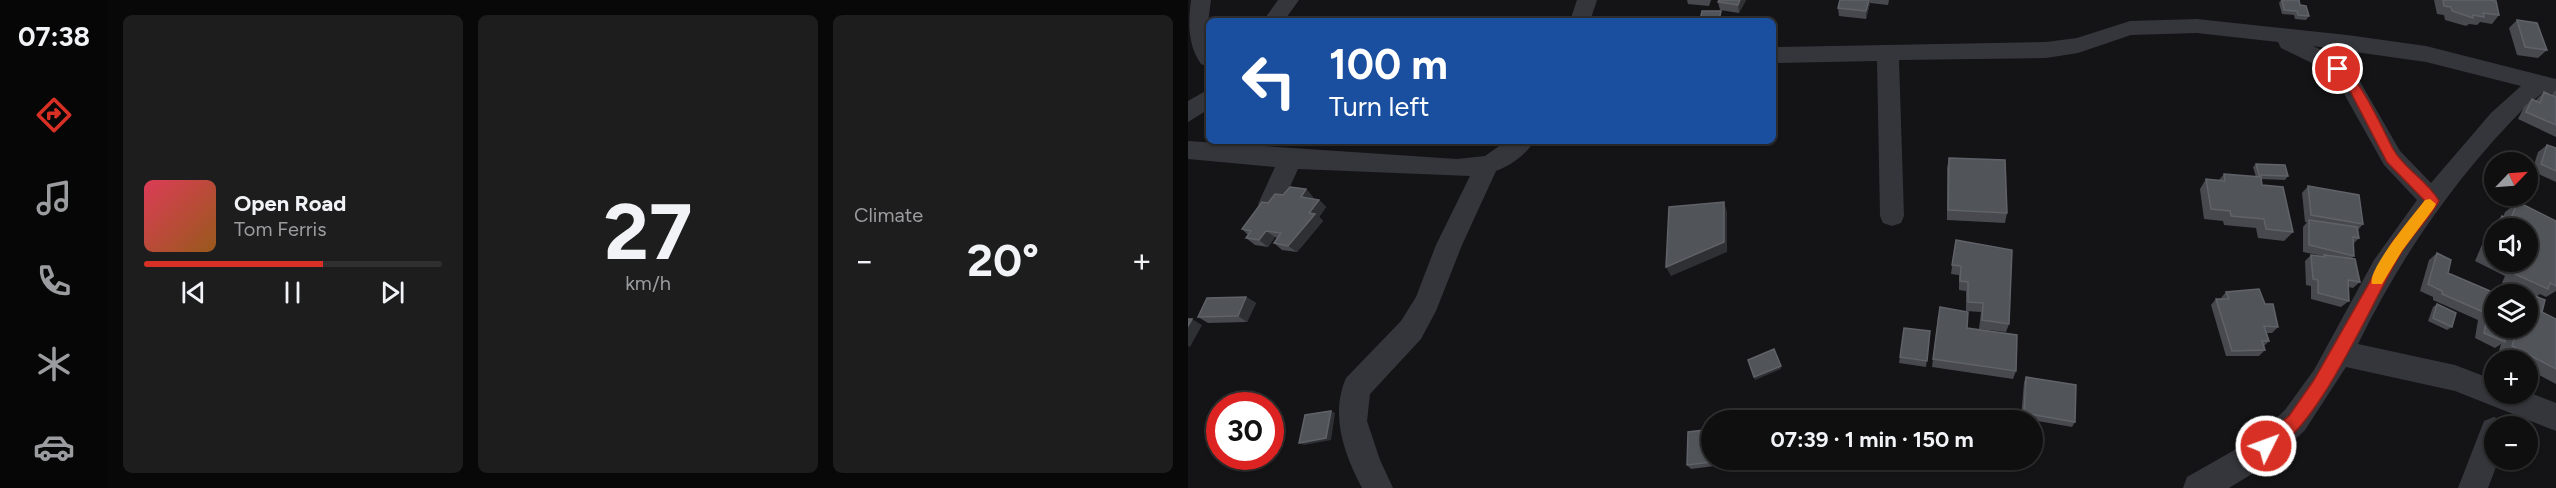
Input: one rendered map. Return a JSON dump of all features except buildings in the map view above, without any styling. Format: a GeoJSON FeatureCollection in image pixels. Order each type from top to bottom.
{"type":"FeatureCollection","features":[{"type":"Feature","properties":{"kind":"street"},"geometry":{"type":"LineString","coordinates":[[1201,0],[1198,34],[1202,50],[1206,55]]}},
{"type":"Feature","properties":{"kind":"street"},"geometry":{"type":"LineString","coordinates":[[1274,18],[1289,0]]}},
{"type":"Feature","properties":{"kind":"street"},"geometry":{"type":"LineString","coordinates":[[1581,18],[1587,0]]}},
{"type":"Feature","properties":{"kind":"street"},"geometry":{"type":"LineString","coordinates":[[1776,56],[2046,50],[2078,45],[2130,28],[2197,26],[2426,54],[2548,85]]}},
{"type":"Feature","properties":{"kind":"street"},"geometry":{"type":"LineString","coordinates":[[2272,34],[2338,69],[2354,89],[2392,158],[2433,201]]}},
{"type":"Feature","properties":{"kind":"street"},"geometry":{"type":"LineString","coordinates":[[1888,55],[1892,216]]}},
{"type":"Feature","properties":{"kind":"street"},"geometry":{"type":"LineString","coordinates":[[2198,488],[2252,458],[2294,421],[2339,353],[2365,299],[2397,247],[2499,119],[2518,100],[2548,85]]}},
{"type":"Feature","properties":{"kind":"street"},"geometry":{"type":"LineString","coordinates":[[1188,113],[1206,99]]}},
{"type":"Feature","properties":{"kind":"street"},"geometry":{"type":"LineString","coordinates":[[1188,150],[1291,159],[1457,168],[1487,165],[1513,151],[1519,144]]}},
{"type":"Feature","properties":{"kind":"street"},"geometry":{"type":"LineString","coordinates":[[1270,204],[1291,159]]}},
{"type":"Feature","properties":{"kind":"street"},"geometry":{"type":"LineString","coordinates":[[1378,488],[1367,467],[1352,421],[1356,388],[1411,330],[1427,303],[1449,245],[1487,165]]}},
{"type":"Feature","properties":{"kind":"street"},"geometry":{"type":"LineString","coordinates":[[2339,353],[2455,378],[2484,389]]}},
{"type":"Feature","properties":{"kind":"street"},"geometry":{"type":"LineString","coordinates":[[2523,404],[2556,417]]}},
{"type":"Feature","properties":{"kind":"street"},"geometry":{"type":"LineString","coordinates":[[2473,488],[2484,458]]}},
{"type":"Feature","properties":{"kind":"slow traffic"},"geometry":{"type":"LineString","coordinates":[[2377,280],[2397,247],[2430,204]]}},
{"type":"Feature","properties":{"kind":"route"},"geometry":{"type":"LineString","coordinates":[[2266,446],[2294,421],[2319,385],[2339,353],[2365,299],[2397,247],[2433,201],[2392,158],[2354,89],[2338,69]]}}]}
